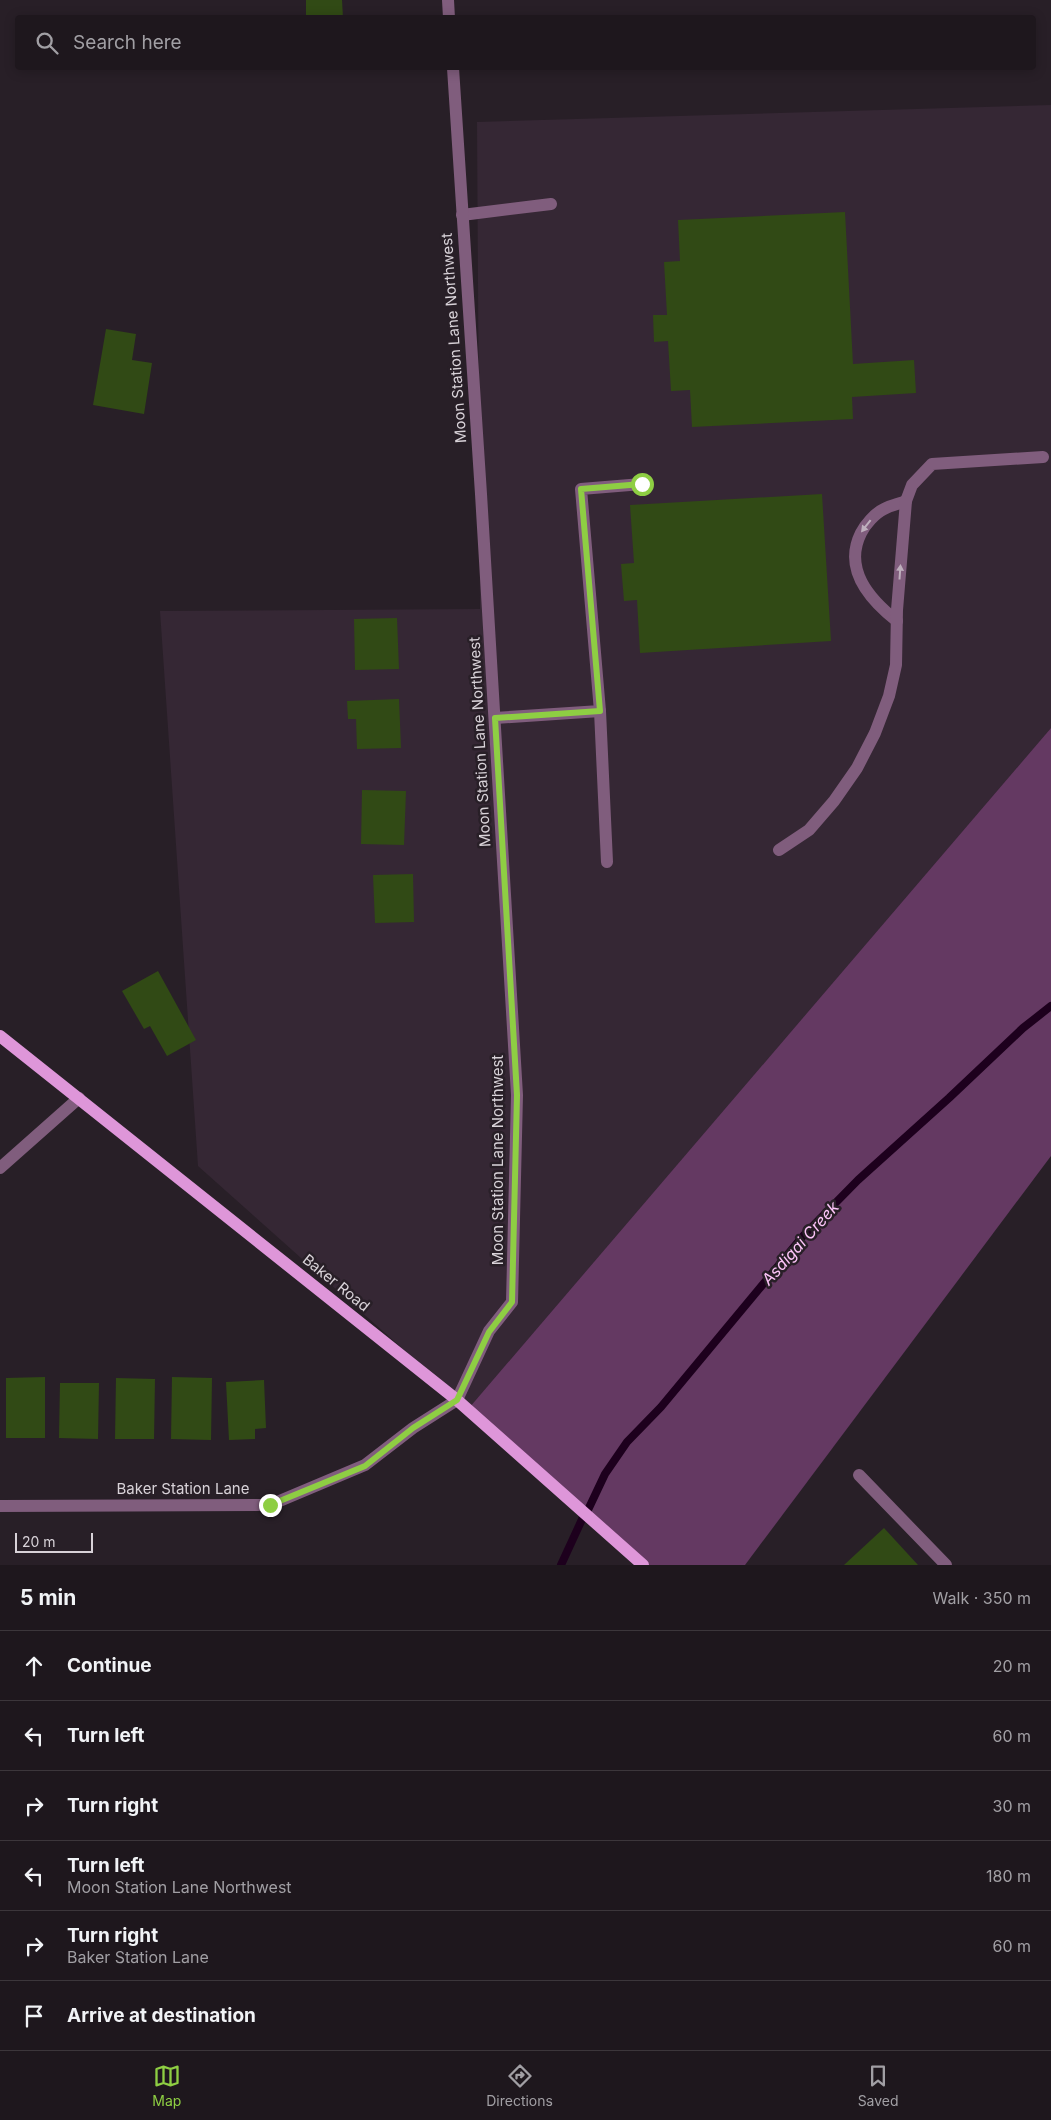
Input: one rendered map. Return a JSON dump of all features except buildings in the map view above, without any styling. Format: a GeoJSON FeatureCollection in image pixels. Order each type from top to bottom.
{"type":"FeatureCollection","features":[{"type":"Feature","properties":{"kind":"main road","name":"Baker Road"},"geometry":{"type":"LineString","coordinates":[[0,1036],[457,1400],[643,1565]]}},
{"type":"Feature","properties":{"kind":"street"},"geometry":{"type":"LineString","coordinates":[[448,0],[449,15]]}},
{"type":"Feature","properties":{"kind":"street","name":"Moon Station Lane Northwest"},"geometry":{"type":"LineString","coordinates":[[453,70],[517,1095],[512,1302],[489,1332],[457,1400]]}},
{"type":"Feature","properties":{"kind":"street"},"geometry":{"type":"LineString","coordinates":[[462,215],[552,204]]}},
{"type":"Feature","properties":{"kind":"street"},"geometry":{"type":"LineString","coordinates":[[779,850],[809,830],[834,801],[857,768],[875,733],[888,696],[896,665],[897,621],[906,502],[912,485],[932,464],[1043,458]]}},
{"type":"Feature","properties":{"kind":"street"},"geometry":{"type":"LineString","coordinates":[[607,862],[600,711],[581,489],[642,484]]}},
{"type":"Feature","properties":{"kind":"street"},"geometry":{"type":"LineString","coordinates":[[897,621],[881,609],[866,592],[855,565],[855,546],[864,527],[882,509],[906,502]]}},
{"type":"Feature","properties":{"kind":"street"},"geometry":{"type":"LineString","coordinates":[[495,718],[600,711]]}},
{"type":"Feature","properties":{"kind":"street"},"geometry":{"type":"LineString","coordinates":[[0,1168],[79,1098]]}},
{"type":"Feature","properties":{"kind":"street","name":"Baker Station Lane"},"geometry":{"type":"LineString","coordinates":[[0,1506],[270,1505],[365,1466],[413,1428],[457,1400]]}},
{"type":"Feature","properties":{"kind":"street"},"geometry":{"type":"LineString","coordinates":[[859,1475],[946,1565]]}},
{"type":"Feature","properties":{"kind":"shaded area"},"geometry":{"type":"Polygon","coordinates":[[[1051,105],[1051,728],[469,1408],[198,1166],[160,611],[480,609],[477,122],[1051,105]]]}},
{"type":"Feature","properties":{"kind":"shaded area"},"geometry":{"type":"Polygon","coordinates":[[[1051,728],[1051,1156],[745,1565],[645,1565],[469,1408],[1051,728]]]}},
{"type":"Feature","properties":{"kind":"waterway","name":"Asdigai Creek"},"geometry":{"type":"LineString","coordinates":[[587,1512],[605,1474],[627,1442],[661,1407],[803,1236],[858,1180],[1023,1028],[1051,1006]]}},
{"type":"Feature","properties":{"kind":"waterway","name":"Asdigai Creek"},"geometry":{"type":"LineString","coordinates":[[561,1565],[584,1515]]}},
{"type":"Feature","properties":{"kind":"route"},"geometry":{"type":"LineString","coordinates":[[270,1505],[365,1466],[413,1428],[457,1400],[489,1332],[512,1302],[517,1095],[495,718],[600,711],[581,489],[642,484]]}}]}
